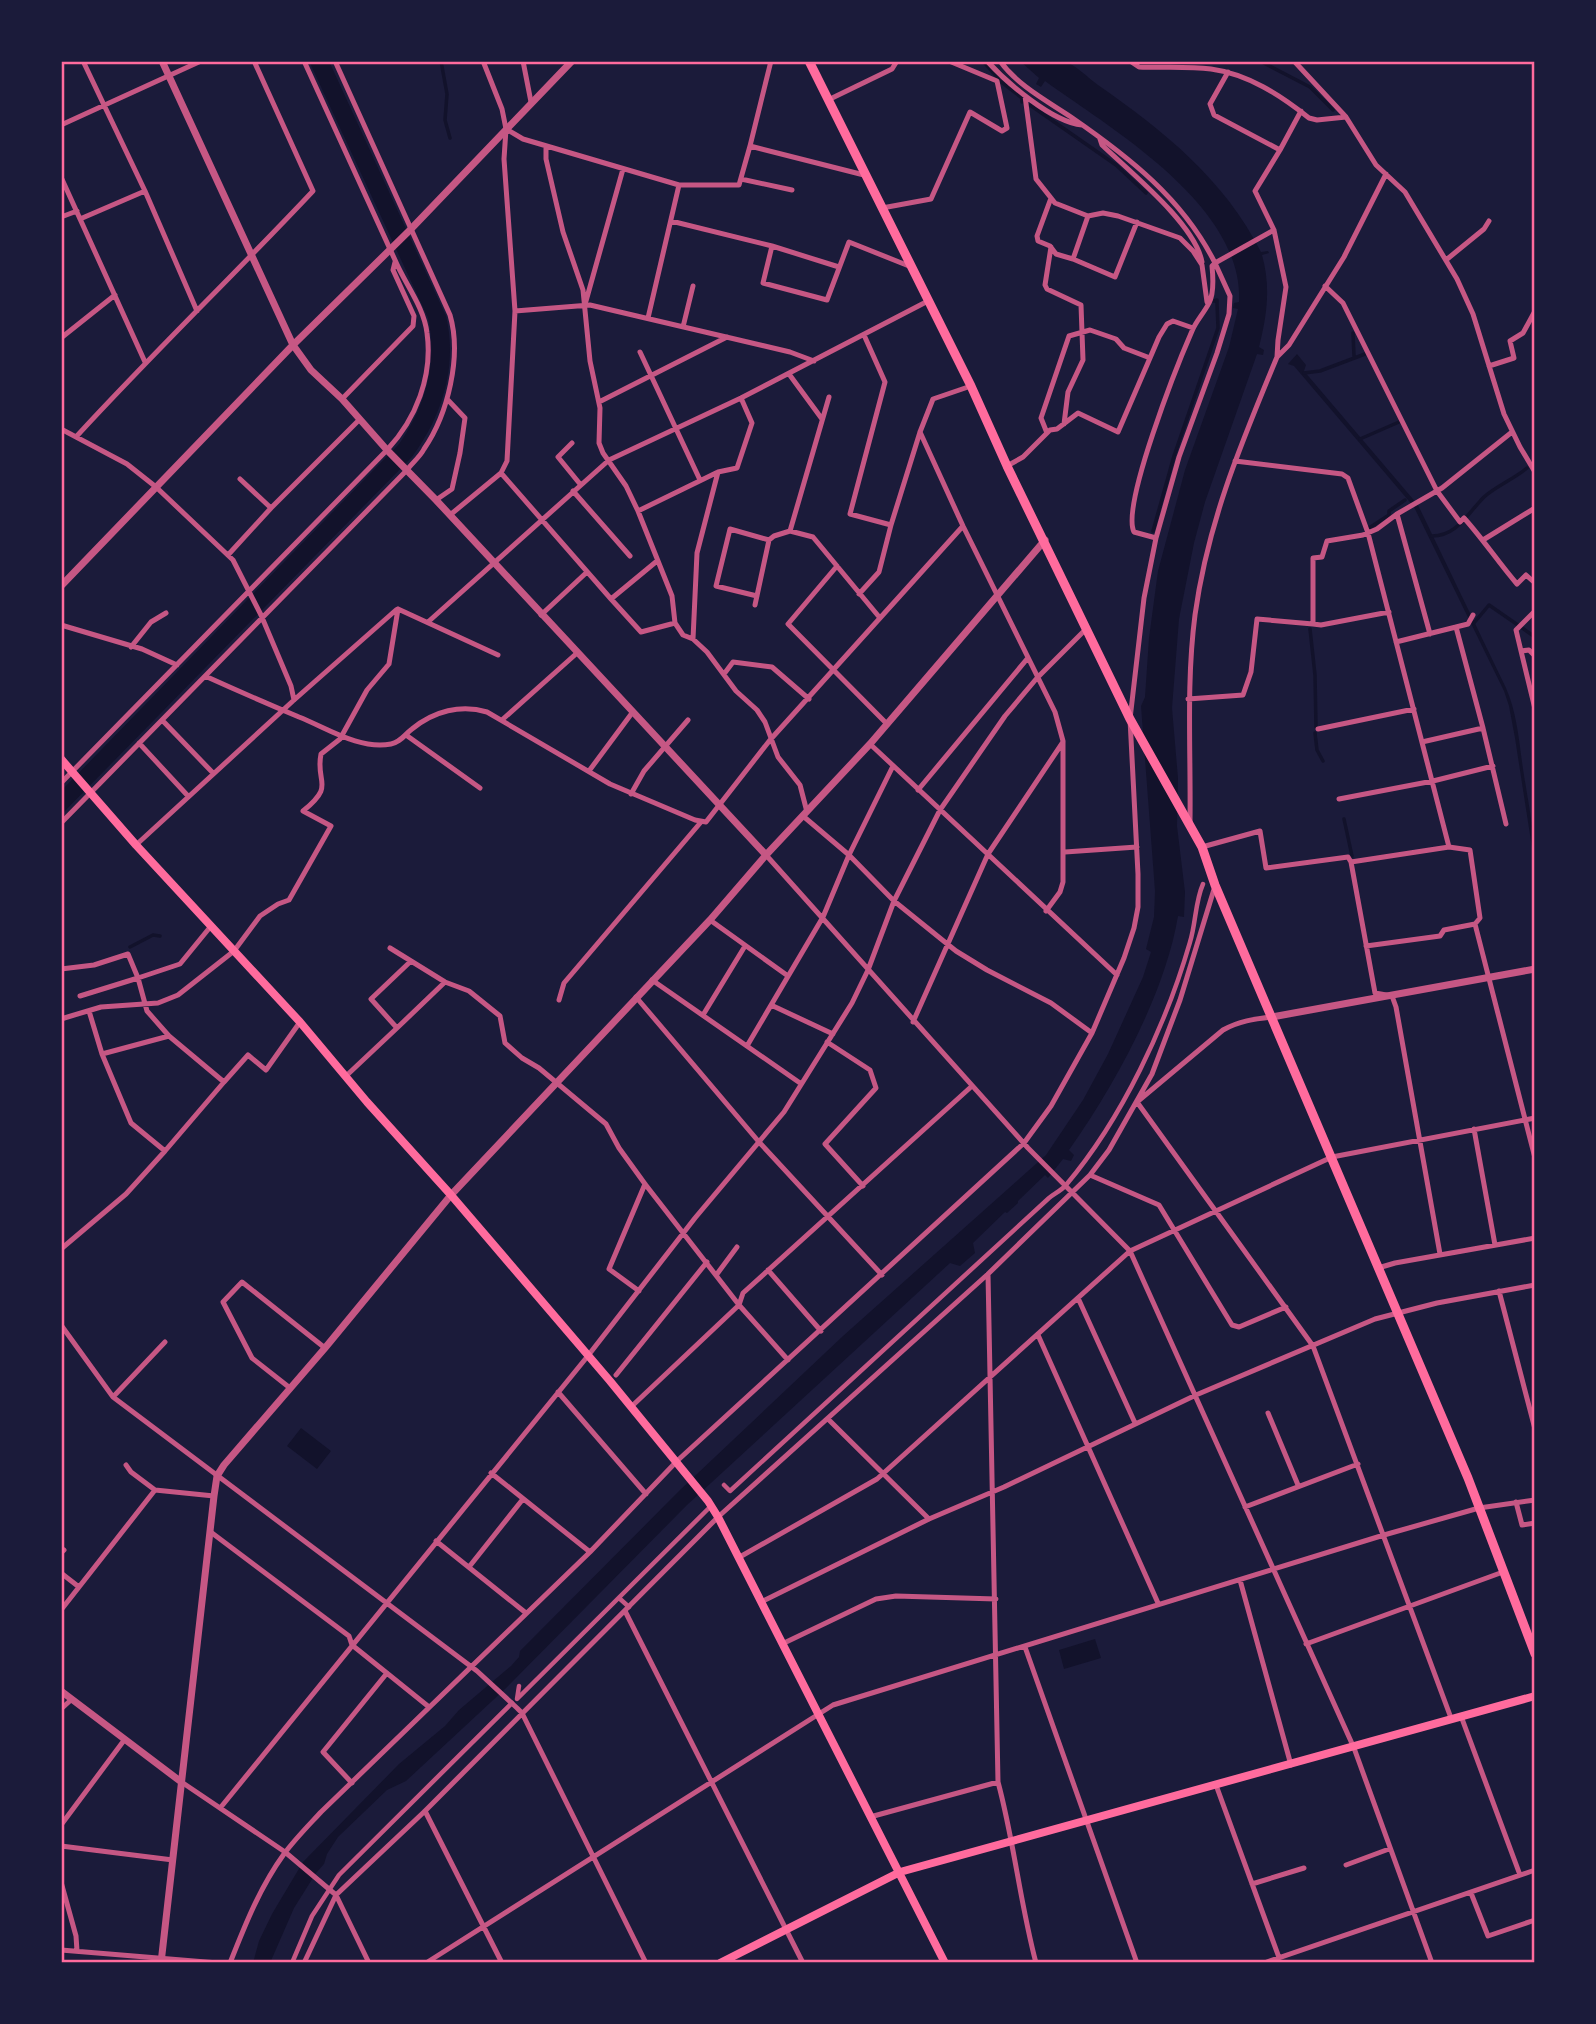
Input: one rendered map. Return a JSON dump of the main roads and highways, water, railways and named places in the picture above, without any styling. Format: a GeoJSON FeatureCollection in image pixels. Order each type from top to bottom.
{"type":"FeatureCollection","features":[{"type":"Feature","properties":{"kind":"highway"},"geometry":{"type":"LineString","coordinates":[[810,61],[909,266],[971,386],[1130,719],[1202,847],[1215,885],[1399,1314],[1479,1508],[1535,1654]]}},
{"type":"Feature","properties":{"kind":"main road"},"geometry":{"type":"LineString","coordinates":[[61,759],[136,845],[300,1022],[451,1195],[677,1461],[709,1503],[946,1963]]}},
{"type":"Feature","properties":{"kind":"main road"},"geometry":{"type":"LineString","coordinates":[[720,1963],[900,1872],[1535,1696]]}},
{"type":"Feature","properties":{"kind":"waterway"},"geometry":{"type":"LineString","coordinates":[[441,61],[447,94],[445,120],[450,138]]}},
{"type":"Feature","properties":{"kind":"waterway"},"geometry":{"type":"LineString","coordinates":[[983,61],[998,78]]}},
{"type":"Feature","properties":{"kind":"waterway"},"geometry":{"type":"LineString","coordinates":[[1260,61],[1310,87],[1333,110]]}},
{"type":"Feature","properties":{"kind":"waterway"},"geometry":{"type":"LineString","coordinates":[[1000,81],[1022,98],[1022,102]]}},
{"type":"Feature","properties":{"kind":"waterway"},"geometry":{"type":"LineString","coordinates":[[1030,105],[1116,165],[1146,193]]}},
{"type":"Feature","properties":{"kind":"waterway"},"geometry":{"type":"LineString","coordinates":[[1153,531],[1174,456],[1218,328],[1217,300],[1214,301]]}},
{"type":"Feature","properties":{"kind":"waterway"},"geometry":{"type":"LineString","coordinates":[[1353,333],[1354,356]]}},
{"type":"Feature","properties":{"kind":"waterway"},"geometry":{"type":"LineString","coordinates":[[1304,373],[1320,371],[1365,354]]}},
{"type":"Feature","properties":{"kind":"waterway"},"geometry":{"type":"LineString","coordinates":[[1360,439],[1399,422]]}},
{"type":"Feature","properties":{"kind":"waterway"},"geometry":{"type":"LineString","coordinates":[[1432,536],[1455,528],[1484,497],[1527,468]]}},
{"type":"Feature","properties":{"kind":"waterway"},"geometry":{"type":"LineString","coordinates":[[1369,528],[1405,500]]}},
{"type":"Feature","properties":{"kind":"waterway"},"geometry":{"type":"LineString","coordinates":[[1474,623],[1489,605],[1535,637]]}},
{"type":"Feature","properties":{"kind":"waterway"},"geometry":{"type":"LineString","coordinates":[[1310,629],[1315,675],[1316,727]]}},
{"type":"Feature","properties":{"kind":"waterway"},"geometry":{"type":"LineString","coordinates":[[1315,733],[1317,750],[1323,761]]}},
{"type":"Feature","properties":{"kind":"waterway"},"geometry":{"type":"LineString","coordinates":[[1344,819],[1352,856]]}},
{"type":"Feature","properties":{"kind":"waterway"},"geometry":{"type":"LineString","coordinates":[[130,947],[153,935],[160,936]]}}]}
